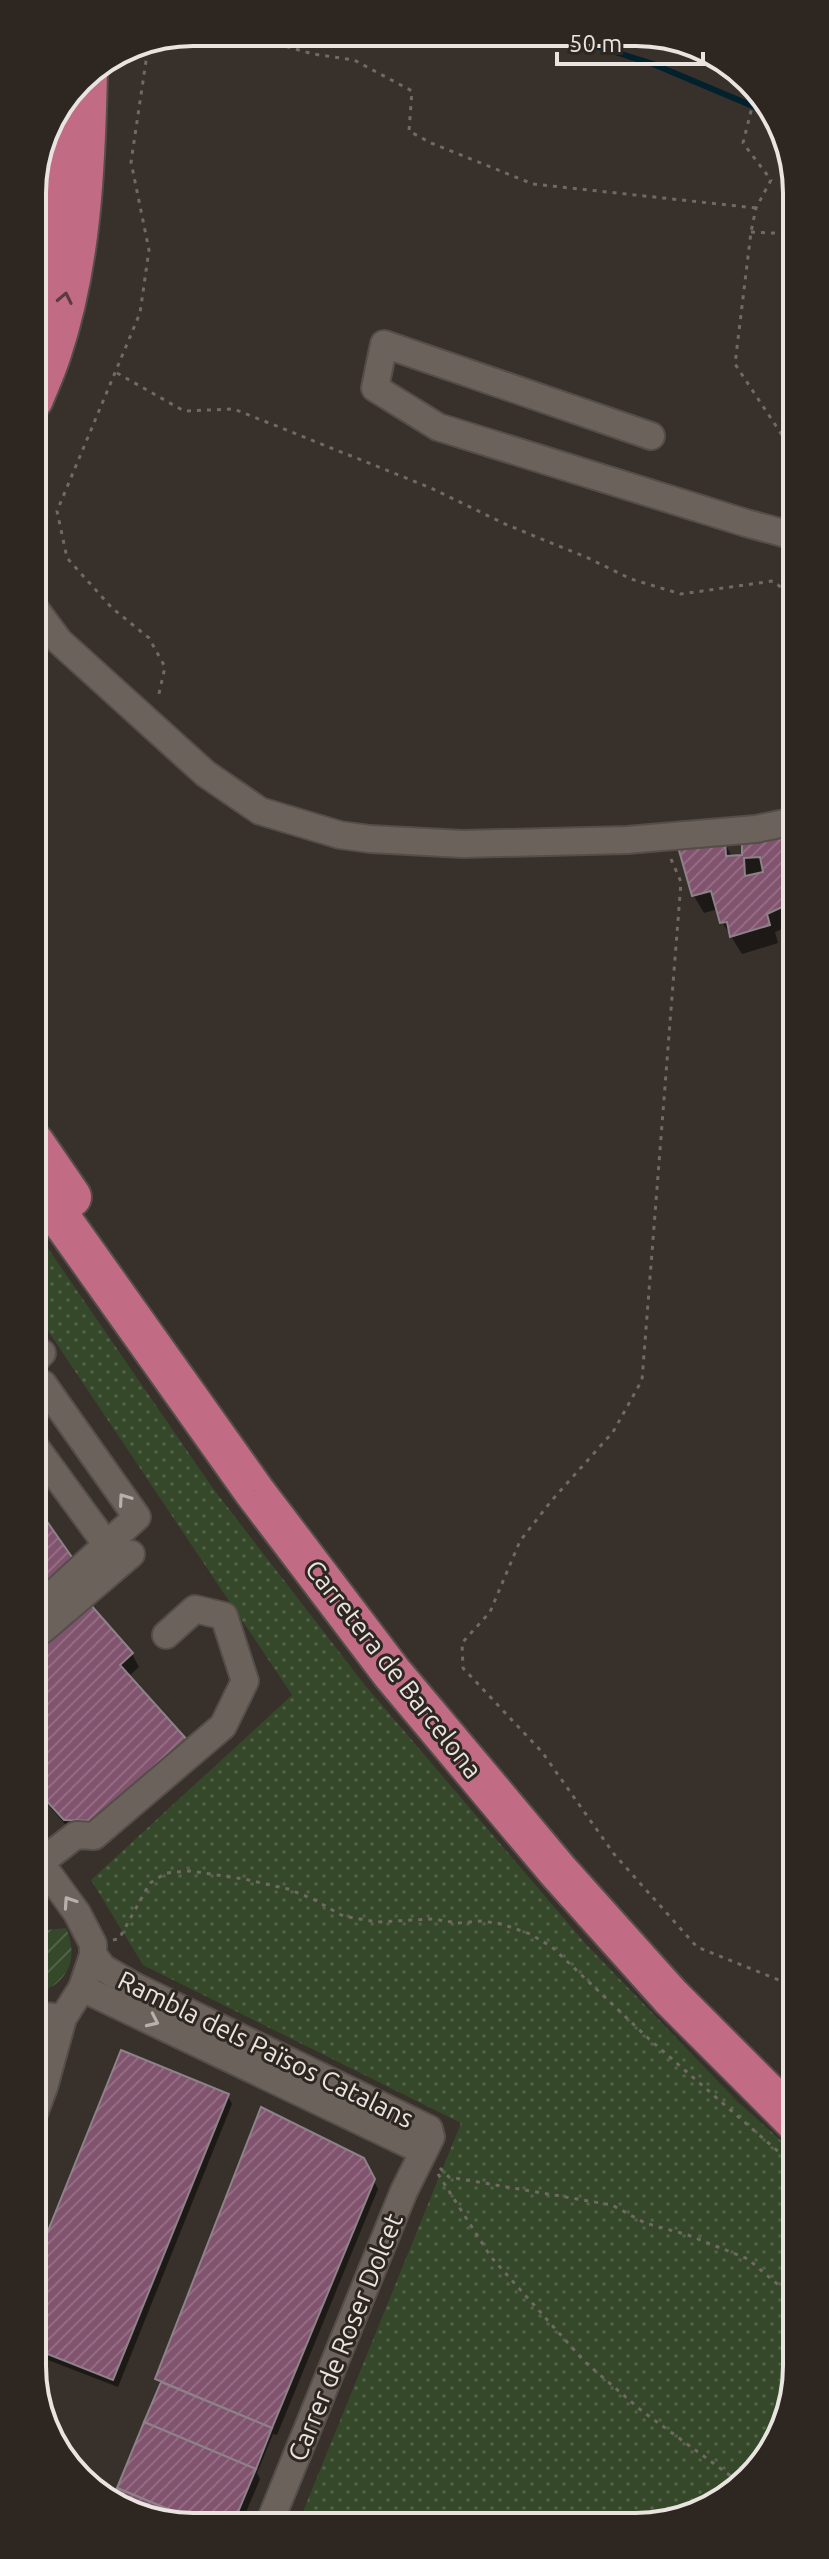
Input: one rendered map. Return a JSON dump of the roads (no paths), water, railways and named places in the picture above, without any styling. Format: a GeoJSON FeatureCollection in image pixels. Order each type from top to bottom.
{"type":"FeatureCollection","features":[{"type":"Feature","properties":{"kind":"highway"},"geometry":{"type":"LineString","coordinates":[[46,366],[65,302],[74,251],[84,166],[86,92]]}},
{"type":"Feature","properties":{"kind":"highway"},"geometry":{"type":"LineString","coordinates":[[46,237],[54,145]]}},
{"type":"Feature","properties":{"kind":"highway"},"geometry":{"type":"LineString","coordinates":[[46,1161],[221,1417],[388,1648],[386,1665]]}},
{"type":"Feature","properties":{"kind":"highway","name":"Carretera de Barcelona"},"geometry":{"type":"LineString","coordinates":[[46,1198],[254,1491],[386,1665],[558,1871],[671,1997],[783,2109]]}},
{"type":"Feature","properties":{"kind":"street"},"geometry":{"type":"LineString","coordinates":[[651,436],[384,344],[375,388],[438,427],[783,533]]}},
{"type":"Feature","properties":{"kind":"street"},"geometry":{"type":"LineString","coordinates":[[46,624],[59,641],[206,774],[260,811],[340,835],[463,844],[660,838],[783,823]]}},
{"type":"Feature","properties":{"kind":"street"},"geometry":{"type":"LineString","coordinates":[[46,634],[59,641]]}},
{"type":"Feature","properties":{"kind":"street"},"geometry":{"type":"LineString","coordinates":[[46,1388],[137,1517],[119,1550],[46,1625]]}},
{"type":"Feature","properties":{"kind":"street"},"geometry":{"type":"LineString","coordinates":[[46,1460],[119,1550]]}},
{"type":"Feature","properties":{"kind":"street"},"geometry":{"type":"LineString","coordinates":[[46,1602],[119,1550]]}},
{"type":"Feature","properties":{"kind":"street"},"geometry":{"type":"LineString","coordinates":[[46,1853],[76,1835],[94,1836],[223,1726],[245,1681],[224,1616],[195,1609],[166,1635]]}},
{"type":"Feature","properties":{"kind":"street","name":"Rambla dels Països Catalans"},"geometry":{"type":"LineString","coordinates":[[46,1869],[77,1913],[103,1968],[134,1986],[429,2129],[431,2137],[423,2151],[82,1988]]}},
{"type":"Feature","properties":{"kind":"street","name":"Rambla dels Països Catalans"},"geometry":{"type":"LineString","coordinates":[[46,2080],[63,2018],[82,1988],[93,1949]]}},
{"type":"Feature","properties":{"kind":"street"},"geometry":{"type":"LineString","coordinates":[[46,2016],[63,2018]]}},
{"type":"Feature","properties":{"kind":"street","name":"Carrer de Roser Dolcet"},"geometry":{"type":"LineString","coordinates":[[273,2513],[423,2151]]}},
{"type":"Feature","properties":{"kind":"waterway"},"geometry":{"type":"LineString","coordinates":[[596,46],[653,64],[755,107]]}}]}
